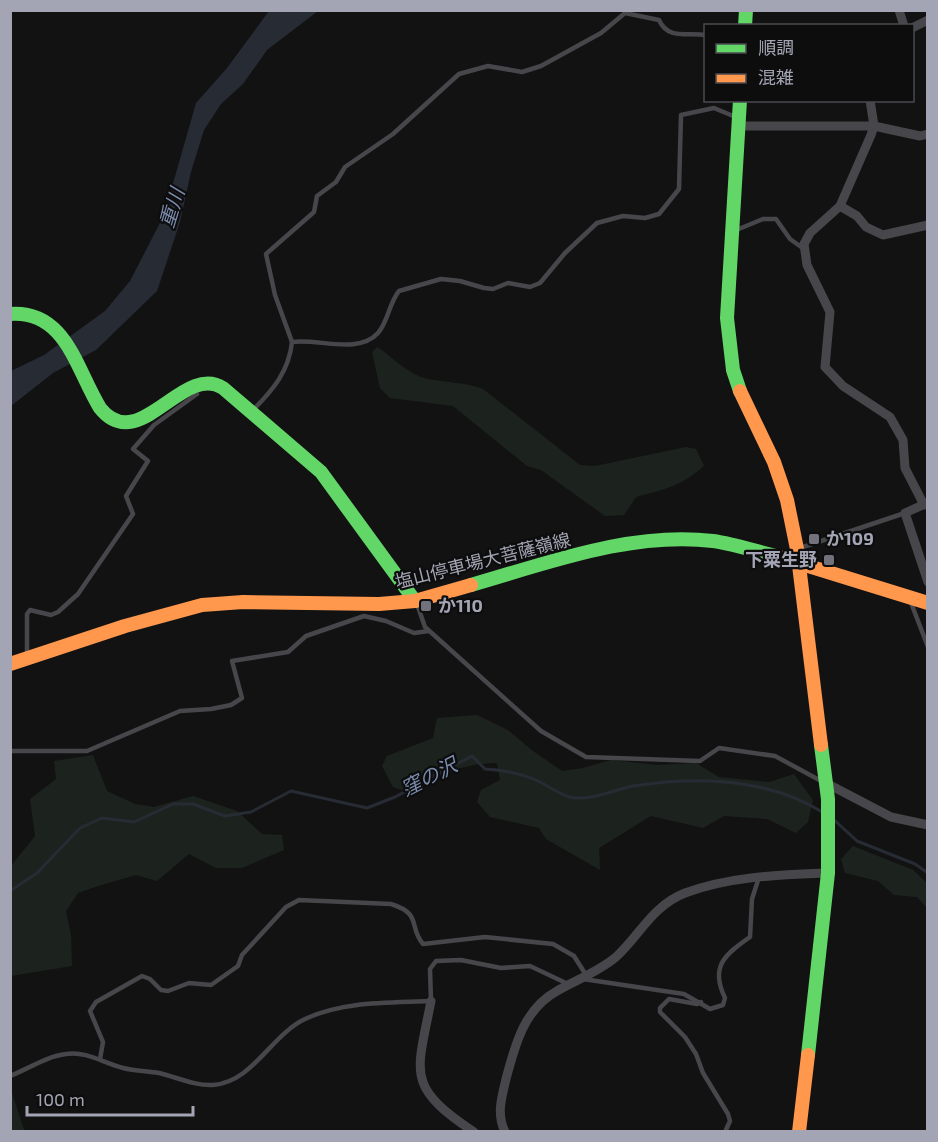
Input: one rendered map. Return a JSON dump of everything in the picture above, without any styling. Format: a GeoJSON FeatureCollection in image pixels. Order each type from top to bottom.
{"type":"FeatureCollection","features":[{"type":"Feature","properties":{"kind":"street"},"geometry":{"type":"LineString","coordinates":[[740,102],[727,318],[733,370],[741,394],[774,462],[787,500],[798,556],[828,799],[828,873],[800,1131]]}},
{"type":"Feature","properties":{"kind":"street"},"geometry":{"type":"LineString","coordinates":[[870,102],[874,126],[840,206],[806,238],[804,249],[807,265],[830,312],[825,367],[843,386],[890,417],[903,440],[905,468],[926,504],[905,513],[927,582]]}},
{"type":"Feature","properties":{"kind":"street"},"geometry":{"type":"LineString","coordinates":[[739,122],[874,126],[920,136],[927,134]]}},
{"type":"Feature","properties":{"kind":"street"},"geometry":{"type":"LineString","coordinates":[[840,206],[857,216],[866,227],[883,235],[927,225]]}},
{"type":"Feature","properties":{"kind":"street"},"geometry":{"type":"LineString","coordinates":[[10,314],[37,314],[55,328],[101,409],[114,419],[141,418],[157,411],[193,387],[209,382],[218,384],[253,410],[329,482],[415,600]]}},
{"type":"Feature","properties":{"kind":"street","name":"塩山停車場大菩薩嶺線"},"geometry":{"type":"LineString","coordinates":[[10,664],[125,626],[202,605],[243,602],[379,604],[415,600],[553,561],[641,541],[713,541],[798,556],[927,603]]}},
{"type":"Feature","properties":{"kind":"street"},"geometry":{"type":"LineString","coordinates":[[826,783],[891,817],[927,825]]}},
{"type":"Feature","properties":{"kind":"street"},"geometry":{"type":"LineString","coordinates":[[505,1131],[499,1108],[522,1028],[539,1004],[615,957],[644,922],[670,900],[723,882],[759,876],[828,873]]}},
{"type":"Feature","properties":{"kind":"street"},"geometry":{"type":"LineString","coordinates":[[431,1001],[419,1061],[421,1083],[426,1092],[452,1116],[474,1131]]}},
{"type":"Feature","properties":{"kind":"lane"},"geometry":{"type":"LineString","coordinates":[[253,410],[276,387],[290,358],[292,342],[275,295],[266,254],[314,212],[317,195],[336,182],[345,167],[393,134],[459,74],[488,66],[522,72],[541,66],[571,52],[625,13],[659,20],[663,30],[670,34],[704,35]]}},
{"type":"Feature","properties":{"kind":"lane"},"geometry":{"type":"LineString","coordinates":[[292,342],[308,339],[334,344],[369,341],[380,332],[399,291],[441,279],[460,280],[493,289],[508,283],[530,287],[540,283],[565,253],[597,223],[623,216],[645,218],[659,214],[668,205],[679,189],[681,115],[714,108],[739,122]]}},
{"type":"Feature","properties":{"kind":"lane"},"geometry":{"type":"LineString","coordinates":[[732,232],[771,217],[776,219],[790,239],[804,249]]}},
{"type":"Feature","properties":{"kind":"lane"},"geometry":{"type":"LineString","coordinates":[[27,658],[27,614],[30,610],[51,615],[58,612],[90,579],[108,546],[133,514],[126,496],[148,461],[133,448],[154,425],[197,394],[193,387]]}},
{"type":"Feature","properties":{"kind":"lane"},"geometry":{"type":"LineString","coordinates":[[798,556],[905,513]]}},
{"type":"Feature","properties":{"kind":"lane"},"geometry":{"type":"LineString","coordinates":[[909,597],[927,647]]}},
{"type":"Feature","properties":{"kind":"lane"},"geometry":{"type":"LineString","coordinates":[[415,600],[425,627],[429,631],[541,731],[586,757],[700,760],[719,748],[775,756],[826,783]]}},
{"type":"Feature","properties":{"kind":"lane"},"geometry":{"type":"LineString","coordinates":[[10,751],[87,751],[180,711],[231,705],[242,698],[232,661],[288,652],[306,636],[364,616],[386,621],[414,633],[429,631]]}},
{"type":"Feature","properties":{"kind":"lane"},"geometry":{"type":"LineString","coordinates":[[100,1059],[103,1042],[90,1011],[96,1002],[142,976],[150,979],[161,990],[168,991],[189,983],[211,985],[238,966],[242,955],[286,907],[299,900],[391,904],[404,908],[417,927],[420,941],[428,945],[485,937],[553,944],[574,956],[583,977],[684,994],[710,1009],[716,1009],[725,1003],[718,985],[721,963],[750,937],[752,899],[759,876]]}},
{"type":"Feature","properties":{"kind":"lane"},"geometry":{"type":"LineString","coordinates":[[10,1076],[64,1054],[79,1054],[123,1068],[160,1073],[194,1083],[217,1084],[233,1079],[268,1053],[289,1030],[302,1020],[320,1013],[366,1004],[431,1001],[430,969],[436,961],[442,960],[461,960],[501,968],[530,966],[569,984]]}},
{"type":"Feature","properties":{"kind":"lane"},"geometry":{"type":"LineString","coordinates":[[700,1002],[697,1004],[669,999],[660,1008],[660,1012],[685,1037],[696,1053],[703,1073],[728,1114],[730,1121],[725,1131]]}},
{"type":"Feature","properties":{"kind":"shaded area"},"geometry":{"type":"Polygon","coordinates":[[[377,347],[420,377],[483,389],[580,465],[595,466],[686,447],[696,449],[704,466],[680,483],[636,497],[624,515],[605,516],[541,470],[527,466],[453,406],[390,398],[380,388],[372,352],[377,347]]]}},
{"type":"Feature","properties":{"kind":"shaded area"},"geometry":{"type":"Polygon","coordinates":[[[477,715],[508,730],[562,771],[611,760],[658,765],[696,763],[719,777],[770,782],[794,774],[813,800],[808,822],[796,833],[767,819],[724,816],[703,828],[651,816],[599,848],[600,870],[546,839],[539,828],[490,817],[477,802],[481,790],[500,780],[497,763],[472,765],[452,771],[413,794],[393,787],[382,766],[387,756],[433,738],[437,718],[477,715]]]}},
{"type":"Feature","properties":{"kind":"shaded area"},"geometry":{"type":"Polygon","coordinates":[[[93,755],[107,791],[135,804],[154,807],[193,796],[237,811],[262,834],[282,835],[284,850],[242,868],[216,868],[189,854],[157,881],[136,875],[78,893],[66,911],[71,935],[72,966],[11,976],[11,866],[35,836],[30,799],[56,779],[54,761],[93,755]]]}},
{"type":"Feature","properties":{"kind":"shaded area"},"geometry":{"type":"Polygon","coordinates":[[[853,846],[913,870],[927,883],[927,908],[917,897],[894,895],[878,881],[845,873],[841,859],[853,846]]]}},
{"type":"Feature","properties":{"kind":"shaded area"},"geometry":{"type":"Polygon","coordinates":[[[10,1086],[23,1127],[25,1131],[11,1131],[10,1086]]]}},
{"type":"Feature","properties":{"kind":"water","name":"重川"},"geometry":{"type":"Polygon","coordinates":[[[269,11],[318,11],[267,50],[243,84],[221,104],[204,130],[191,172],[180,222],[157,291],[96,350],[53,373],[11,406],[11,371],[44,355],[105,311],[130,281],[164,215],[196,103],[227,68],[269,11]]]}},
{"type":"Feature","properties":{"kind":"waterway","name":"窪の沢"},"geometry":{"type":"LineString","coordinates":[[10,891],[37,873],[80,828],[102,818],[134,822],[173,804],[193,804],[225,816],[251,812],[291,791],[367,808],[395,797],[472,756],[485,769],[525,776],[560,794],[575,798],[597,796],[633,786],[707,781],[756,786],[802,801],[824,813]]}},
{"type":"Feature","properties":{"kind":"waterway","name":"窪の沢"},"geometry":{"type":"LineString","coordinates":[[832,818],[857,841],[915,864],[928,873]]}},
{"type":"Feature","properties":{"kind":"traffic: fast"},"geometry":{"type":"LineString","coordinates":[[745,24],[746,10]]}},
{"type":"Feature","properties":{"kind":"traffic: fast"},"geometry":{"type":"LineString","coordinates":[[740,102],[727,318],[733,370],[740,391]]}},
{"type":"Feature","properties":{"kind":"traffic: fast"},"geometry":{"type":"LineString","coordinates":[[10,314],[29,315],[44,322],[57,332],[76,360],[100,408],[115,420],[130,422],[146,416],[192,387],[208,383],[223,388],[321,472],[415,601]]}},
{"type":"Feature","properties":{"kind":"traffic: fast"},"geometry":{"type":"LineString","coordinates":[[471,585],[590,551],[652,541],[683,539],[713,541],[776,556]]}},
{"type":"Feature","properties":{"kind":"traffic: fast"},"geometry":{"type":"LineString","coordinates":[[808,1055],[828,873],[828,799],[821,745]]}},
{"type":"Feature","properties":{"kind":"traffic: slow"},"geometry":{"type":"LineString","coordinates":[[740,391],[774,462],[787,500],[797,549],[821,745]]}},
{"type":"Feature","properties":{"kind":"traffic: slow"},"geometry":{"type":"LineString","coordinates":[[776,556],[928,603]]}},
{"type":"Feature","properties":{"kind":"traffic: slow"},"geometry":{"type":"LineString","coordinates":[[10,664],[125,626],[202,605],[243,602],[379,604],[415,601],[471,585]]}},
{"type":"Feature","properties":{"kind":"traffic: slow"},"geometry":{"type":"LineString","coordinates":[[799,1132],[808,1055]]}},
{"type":"Feature","properties":{"kind":"place","name":"か109"},"geometry":{"type":"Point","coordinates":[814,539]}},
{"type":"Feature","properties":{"kind":"place","name":"下粟生野"},"geometry":{"type":"Point","coordinates":[829,560]}},
{"type":"Feature","properties":{"kind":"place","name":"か110"},"geometry":{"type":"Point","coordinates":[426,606]}}]}
